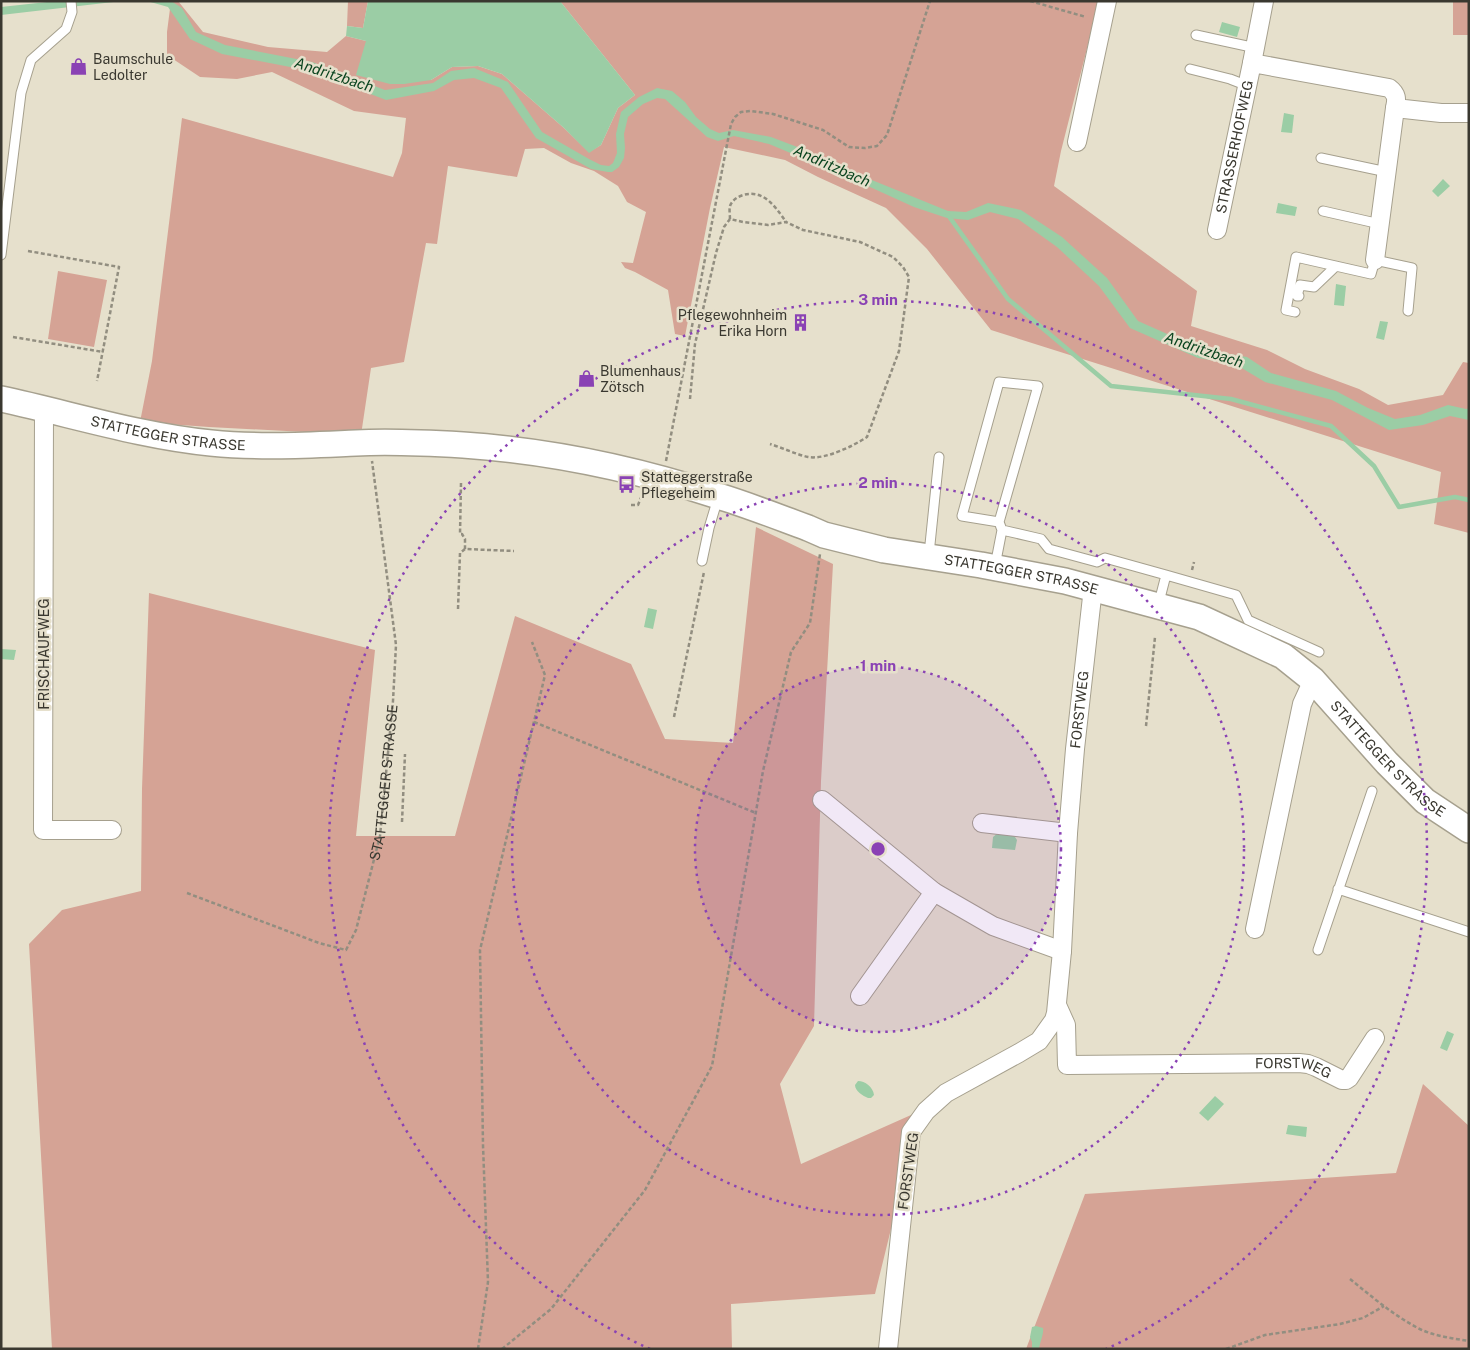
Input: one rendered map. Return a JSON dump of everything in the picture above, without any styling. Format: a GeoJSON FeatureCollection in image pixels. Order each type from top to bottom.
{"type":"FeatureCollection","features":[{"type":"Feature","properties":{"kind":"main road","name":"STATTEGGER STRASSE"},"geometry":{"type":"LineString","coordinates":[[1,399],[168,438],[212,444],[291,446],[368,442],[463,445],[539,452],[640,473],[653,485],[718,496],[824,535],[884,550],[994,567],[1065,581],[1199,617],[1283,656],[1313,680],[1387,763],[1425,801],[1469,830]]}},
{"type":"Feature","properties":{"kind":"street"},"geometry":{"type":"LineString","coordinates":[[1077,142],[1107,1]]}},
{"type":"Feature","properties":{"kind":"street","name":"STRASSERHOFWEG"},"geometry":{"type":"LineString","coordinates":[[1217,230],[1264,1]]}},
{"type":"Feature","properties":{"kind":"street","name":"STRASSERHOFWEG"},"geometry":{"type":"LineString","coordinates":[[1254,56],[1389,88],[1394,92],[1397,99],[1396,108]]}},
{"type":"Feature","properties":{"kind":"street"},"geometry":{"type":"LineString","coordinates":[[1375,260],[1396,108],[1469,113]]}},
{"type":"Feature","properties":{"kind":"street","name":"FRISCHAUFWEG"},"geometry":{"type":"LineString","coordinates":[[44,408],[43,830],[112,830]]}},
{"type":"Feature","properties":{"kind":"street","name":"FORSTWEG"},"geometry":{"type":"LineString","coordinates":[[888,1349],[911,1132],[926,1112],[946,1093],[1039,1041],[1054,1020],[1062,951],[1074,749],[1093,588]]}},
{"type":"Feature","properties":{"kind":"street"},"geometry":{"type":"LineString","coordinates":[[1255,929],[1302,704],[1313,680]]}},
{"type":"Feature","properties":{"kind":"street"},"geometry":{"type":"LineString","coordinates":[[822,800],[934,892],[993,926],[1062,951]]}},
{"type":"Feature","properties":{"kind":"street"},"geometry":{"type":"LineString","coordinates":[[982,823],[1068,832]]}},
{"type":"Feature","properties":{"kind":"street"},"geometry":{"type":"LineString","coordinates":[[860,996],[934,892]]}},
{"type":"Feature","properties":{"kind":"street","name":"FORSTWEG"},"geometry":{"type":"LineString","coordinates":[[1057,1005],[1066,1025],[1067,1065],[1308,1064],[1342,1080],[1346,1080],[1375,1038]]}},
{"type":"Feature","properties":{"kind":"lane"},"geometry":{"type":"LineString","coordinates":[[1,255],[21,93],[31,60],[66,29],[72,12],[71,1]]}},
{"type":"Feature","properties":{"kind":"lane"},"geometry":{"type":"LineString","coordinates":[[1196,35],[1254,56]]}},
{"type":"Feature","properties":{"kind":"lane"},"geometry":{"type":"LineString","coordinates":[[1190,69],[1230,79],[1248,86]]}},
{"type":"Feature","properties":{"kind":"lane"},"geometry":{"type":"LineString","coordinates":[[1321,158],[1388,172]]}},
{"type":"Feature","properties":{"kind":"lane"},"geometry":{"type":"LineString","coordinates":[[1323,211],[1380,224]]}},
{"type":"Feature","properties":{"kind":"lane"},"geometry":{"type":"LineString","coordinates":[[1295,312],[1286,310],[1296,257],[1372,274],[1375,260],[1412,268],[1408,311]]}},
{"type":"Feature","properties":{"kind":"lane"},"geometry":{"type":"LineString","coordinates":[[1299,296],[1297,296],[1300,285],[1314,287],[1336,266]]}},
{"type":"Feature","properties":{"kind":"lane"},"geometry":{"type":"LineString","coordinates":[[994,567],[1001,526],[1038,386],[999,382],[962,516],[1001,526],[1041,539],[1049,549],[1097,562],[1105,558],[1236,595],[1248,620],[1319,652]]}},
{"type":"Feature","properties":{"kind":"lane"},"geometry":{"type":"LineString","coordinates":[[928,557],[939,456]]}},
{"type":"Feature","properties":{"kind":"lane"},"geometry":{"type":"LineString","coordinates":[[702,561],[718,496]]}},
{"type":"Feature","properties":{"kind":"lane"},"geometry":{"type":"LineString","coordinates":[[1158,606],[1166,575]]}},
{"type":"Feature","properties":{"kind":"lane"},"geometry":{"type":"LineString","coordinates":[[1318,950],[1372,790]]}},
{"type":"Feature","properties":{"kind":"lane"},"geometry":{"type":"LineString","coordinates":[[1338,889],[1469,932]]}},
{"type":"Feature","properties":{"kind":"path"},"geometry":{"type":"LineString","coordinates":[[631,505],[638,506],[653,485],[731,124],[735,117],[741,112],[752,111],[772,114],[823,130],[849,147],[865,148],[877,146],[887,135],[930,1]]}},
{"type":"Feature","properties":{"kind":"path"},"geometry":{"type":"LineString","coordinates":[[1030,1],[1103,22]]}},
{"type":"Feature","properties":{"kind":"path"},"geometry":{"type":"LineString","coordinates":[[690,399],[695,344],[716,253],[724,227],[730,218],[729,207],[736,198],[750,193],[760,195],[766,199],[786,222],[803,230],[860,242],[893,257],[903,267],[909,277],[899,351],[867,437],[857,444],[839,451],[810,458],[770,444]]}},
{"type":"Feature","properties":{"kind":"path"},"geometry":{"type":"LineString","coordinates":[[730,218],[743,222],[768,225],[786,222]]}},
{"type":"Feature","properties":{"kind":"path"},"geometry":{"type":"LineString","coordinates":[[28,251],[120,267],[97,381]]}},
{"type":"Feature","properties":{"kind":"path"},"geometry":{"type":"LineString","coordinates":[[14,337],[103,352]]}},
{"type":"Feature","properties":{"kind":"path","name":"STATTEGGER STRASSE"},"geometry":{"type":"LineString","coordinates":[[187,893],[318,943],[346,950],[356,930],[380,836],[393,702],[396,645],[374,471],[368,442]]}},
{"type":"Feature","properties":{"kind":"path"},"geometry":{"type":"LineString","coordinates":[[461,483],[460,534],[465,539],[465,549]]}},
{"type":"Feature","properties":{"kind":"path"},"geometry":{"type":"LineString","coordinates":[[502,1349],[551,1309],[644,1190],[712,1066],[763,771],[791,652],[810,623],[824,535]]}},
{"type":"Feature","properties":{"kind":"path"},"geometry":{"type":"LineString","coordinates":[[458,609],[460,553],[465,549],[514,551]]}},
{"type":"Feature","properties":{"kind":"path"},"geometry":{"type":"LineString","coordinates":[[674,717],[706,564],[702,561]]}},
{"type":"Feature","properties":{"kind":"path"},"geometry":{"type":"LineString","coordinates":[[1146,726],[1155,637]]}},
{"type":"Feature","properties":{"kind":"path"},"geometry":{"type":"LineString","coordinates":[[478,1349],[488,1282],[483,1145],[480,950],[545,675],[532,642]]}},
{"type":"Feature","properties":{"kind":"path"},"geometry":{"type":"LineString","coordinates":[[534,722],[756,813]]}},
{"type":"Feature","properties":{"kind":"path"},"geometry":{"type":"LineString","coordinates":[[402,822],[405,754]]}},
{"type":"Feature","properties":{"kind":"path"},"geometry":{"type":"LineString","coordinates":[[1350,1279],[1384,1306],[1417,1328],[1440,1336],[1469,1341]]}},
{"type":"Feature","properties":{"kind":"path"},"geometry":{"type":"LineString","coordinates":[[1226,1349],[1265,1335],[1340,1324],[1363,1318],[1384,1306]]}},
{"type":"Feature","properties":{"kind":"shaded area"},"geometry":{"type":"Polygon","coordinates":[[[171,1],[178,1],[203,32],[268,47],[327,52],[346,36],[366,41],[431,80],[452,67],[478,66],[502,74],[589,152],[601,145],[618,108],[635,95],[560,1],[1099,1],[1054,186],[1197,291],[1191,326],[1267,350],[1305,369],[1359,389],[1388,405],[1443,395],[1463,362],[1469,363],[1469,533],[1434,524],[1441,472],[991,330],[927,249],[886,208],[785,160],[724,147],[685,336],[675,334],[668,290],[625,268],[621,262],[633,263],[646,212],[627,202],[618,186],[594,171],[571,163],[544,148],[525,149],[517,177],[448,166],[437,244],[426,243],[404,362],[371,368],[361,435],[140,422],[152,361],[182,118],[393,177],[402,153],[406,118],[354,111],[272,72],[237,79],[200,77],[167,55],[167,32],[171,1]]]}},
{"type":"Feature","properties":{"kind":"shaded area"},"geometry":{"type":"Polygon","coordinates":[[[348,1],[368,1],[363,28],[347,26],[348,1]]]}},
{"type":"Feature","properties":{"kind":"shaded area"},"geometry":{"type":"Polygon","coordinates":[[[1453,1],[1469,1],[1469,35],[1453,35],[1453,1]]]}},
{"type":"Feature","properties":{"kind":"shaded area"},"geometry":{"type":"Polygon","coordinates":[[[58,271],[107,280],[94,347],[48,339],[58,271]]]}},
{"type":"Feature","properties":{"kind":"shaded area"},"geometry":{"type":"Polygon","coordinates":[[[756,527],[833,564],[821,781],[814,1026],[780,1084],[801,1164],[920,1111],[875,1294],[731,1304],[732,1349],[52,1349],[29,944],[62,910],[141,891],[142,789],[149,593],[375,650],[356,836],[455,836],[515,616],[631,664],[665,739],[733,743],[756,527]]]}},
{"type":"Feature","properties":{"kind":"shaded area"},"geometry":{"type":"Polygon","coordinates":[[[1423,1084],[1469,1126],[1469,1349],[1026,1349],[1085,1194],[1396,1173],[1423,1084]]]}},
{"type":"Feature","properties":{"kind":"water"},"geometry":{"type":"Polygon","coordinates":[[[56,1],[122,1],[1,15],[1,7],[56,1]]]}},
{"type":"Feature","properties":{"kind":"water","name":"Andritzbach"},"geometry":{"type":"Polygon","coordinates":[[[147,1],[171,1],[182,8],[196,32],[225,45],[312,62],[385,90],[433,83],[451,71],[474,68],[508,82],[542,132],[601,165],[609,166],[613,163],[617,153],[616,134],[621,112],[639,97],[657,88],[672,91],[685,102],[696,117],[710,129],[719,133],[733,130],[771,137],[948,211],[966,212],[988,203],[1021,210],[1062,237],[1107,278],[1138,321],[1201,349],[1247,357],[1271,373],[1336,391],[1368,408],[1395,419],[1420,415],[1448,405],[1469,408],[1469,420],[1450,416],[1423,425],[1389,430],[1332,400],[1265,382],[1235,364],[1198,358],[1130,328],[1099,286],[1057,247],[1018,219],[990,212],[968,220],[947,218],[914,207],[769,144],[734,136],[718,141],[707,137],[665,99],[657,98],[643,104],[628,117],[624,134],[624,158],[619,167],[612,172],[591,169],[536,138],[501,88],[474,78],[454,80],[434,91],[386,100],[311,71],[222,54],[190,39],[168,7],[147,1]]]}},
{"type":"Feature","properties":{"kind":"water"},"geometry":{"type":"Polygon","coordinates":[[[368,1],[560,1],[635,95],[618,108],[601,145],[589,153],[564,128],[502,74],[478,66],[452,67],[431,80],[404,84],[390,84],[356,75],[366,41],[346,36],[347,26],[363,28],[368,1]]]}},
{"type":"Feature","properties":{"kind":"water"},"geometry":{"type":"Polygon","coordinates":[[[1222,22],[1240,27],[1237,37],[1219,32],[1222,22]]]}},
{"type":"Feature","properties":{"kind":"water"},"geometry":{"type":"Polygon","coordinates":[[[1284,113],[1294,115],[1292,133],[1281,132],[1284,113]]]}},
{"type":"Feature","properties":{"kind":"water"},"geometry":{"type":"Polygon","coordinates":[[[1443,179],[1450,186],[1438,197],[1432,191],[1443,179]]]}},
{"type":"Feature","properties":{"kind":"water"},"geometry":{"type":"Polygon","coordinates":[[[1278,203],[1297,207],[1295,216],[1276,213],[1278,203]]]}},
{"type":"Feature","properties":{"kind":"water"},"geometry":{"type":"Polygon","coordinates":[[[1336,284],[1346,286],[1344,306],[1334,305],[1336,284]]]}},
{"type":"Feature","properties":{"kind":"water"},"geometry":{"type":"Polygon","coordinates":[[[1380,321],[1388,322],[1384,340],[1376,338],[1380,321]]]}},
{"type":"Feature","properties":{"kind":"water"},"geometry":{"type":"Polygon","coordinates":[[[648,608],[657,610],[653,629],[644,627],[648,608]]]}},
{"type":"Feature","properties":{"kind":"water"},"geometry":{"type":"Polygon","coordinates":[[[1,649],[16,650],[14,660],[1,659],[1,649]]]}},
{"type":"Feature","properties":{"kind":"water"},"geometry":{"type":"Polygon","coordinates":[[[998,833],[1013,834],[1017,840],[1015,850],[992,848],[993,837],[998,833]]]}},
{"type":"Feature","properties":{"kind":"water"},"geometry":{"type":"Polygon","coordinates":[[[1447,1031],[1454,1034],[1447,1051],[1440,1048],[1447,1031]]]}},
{"type":"Feature","properties":{"kind":"water"},"geometry":{"type":"Polygon","coordinates":[[[858,1081],[870,1087],[874,1095],[871,1098],[862,1095],[858,1091],[855,1085],[858,1081]]]}},
{"type":"Feature","properties":{"kind":"water"},"geometry":{"type":"Polygon","coordinates":[[[1215,1096],[1224,1104],[1208,1121],[1199,1113],[1215,1096]]]}},
{"type":"Feature","properties":{"kind":"water"},"geometry":{"type":"Polygon","coordinates":[[[1288,1125],[1307,1127],[1306,1137],[1286,1134],[1288,1125]]]}},
{"type":"Feature","properties":{"kind":"water"},"geometry":{"type":"Polygon","coordinates":[[[1032,1327],[1043,1328],[1043,1333],[1039,1349],[1032,1349],[1030,1337],[1032,1327]]]}},
{"type":"Feature","properties":{"kind":"waterway"},"geometry":{"type":"LineString","coordinates":[[948,215],[1008,299],[1111,386],[1231,399],[1331,426],[1374,466],[1399,507],[1455,497],[1469,500]]}},
{"type":"Feature","properties":{"kind":"place","name":"Baumschule Ledolter"},"geometry":{"type":"Point","coordinates":[79,67]}},
{"type":"Feature","properties":{"kind":"place","name":"Pflegewohnheim Erika Horn"},"geometry":{"type":"Point","coordinates":[801,323]}},
{"type":"Feature","properties":{"kind":"place","name":"Blumenhaus Zötsch"},"geometry":{"type":"Point","coordinates":[586,379]}},
{"type":"Feature","properties":{"kind":"place","name":"Statteggerstraße Pflegeheim"},"geometry":{"type":"Point","coordinates":[627,485]}}]}
